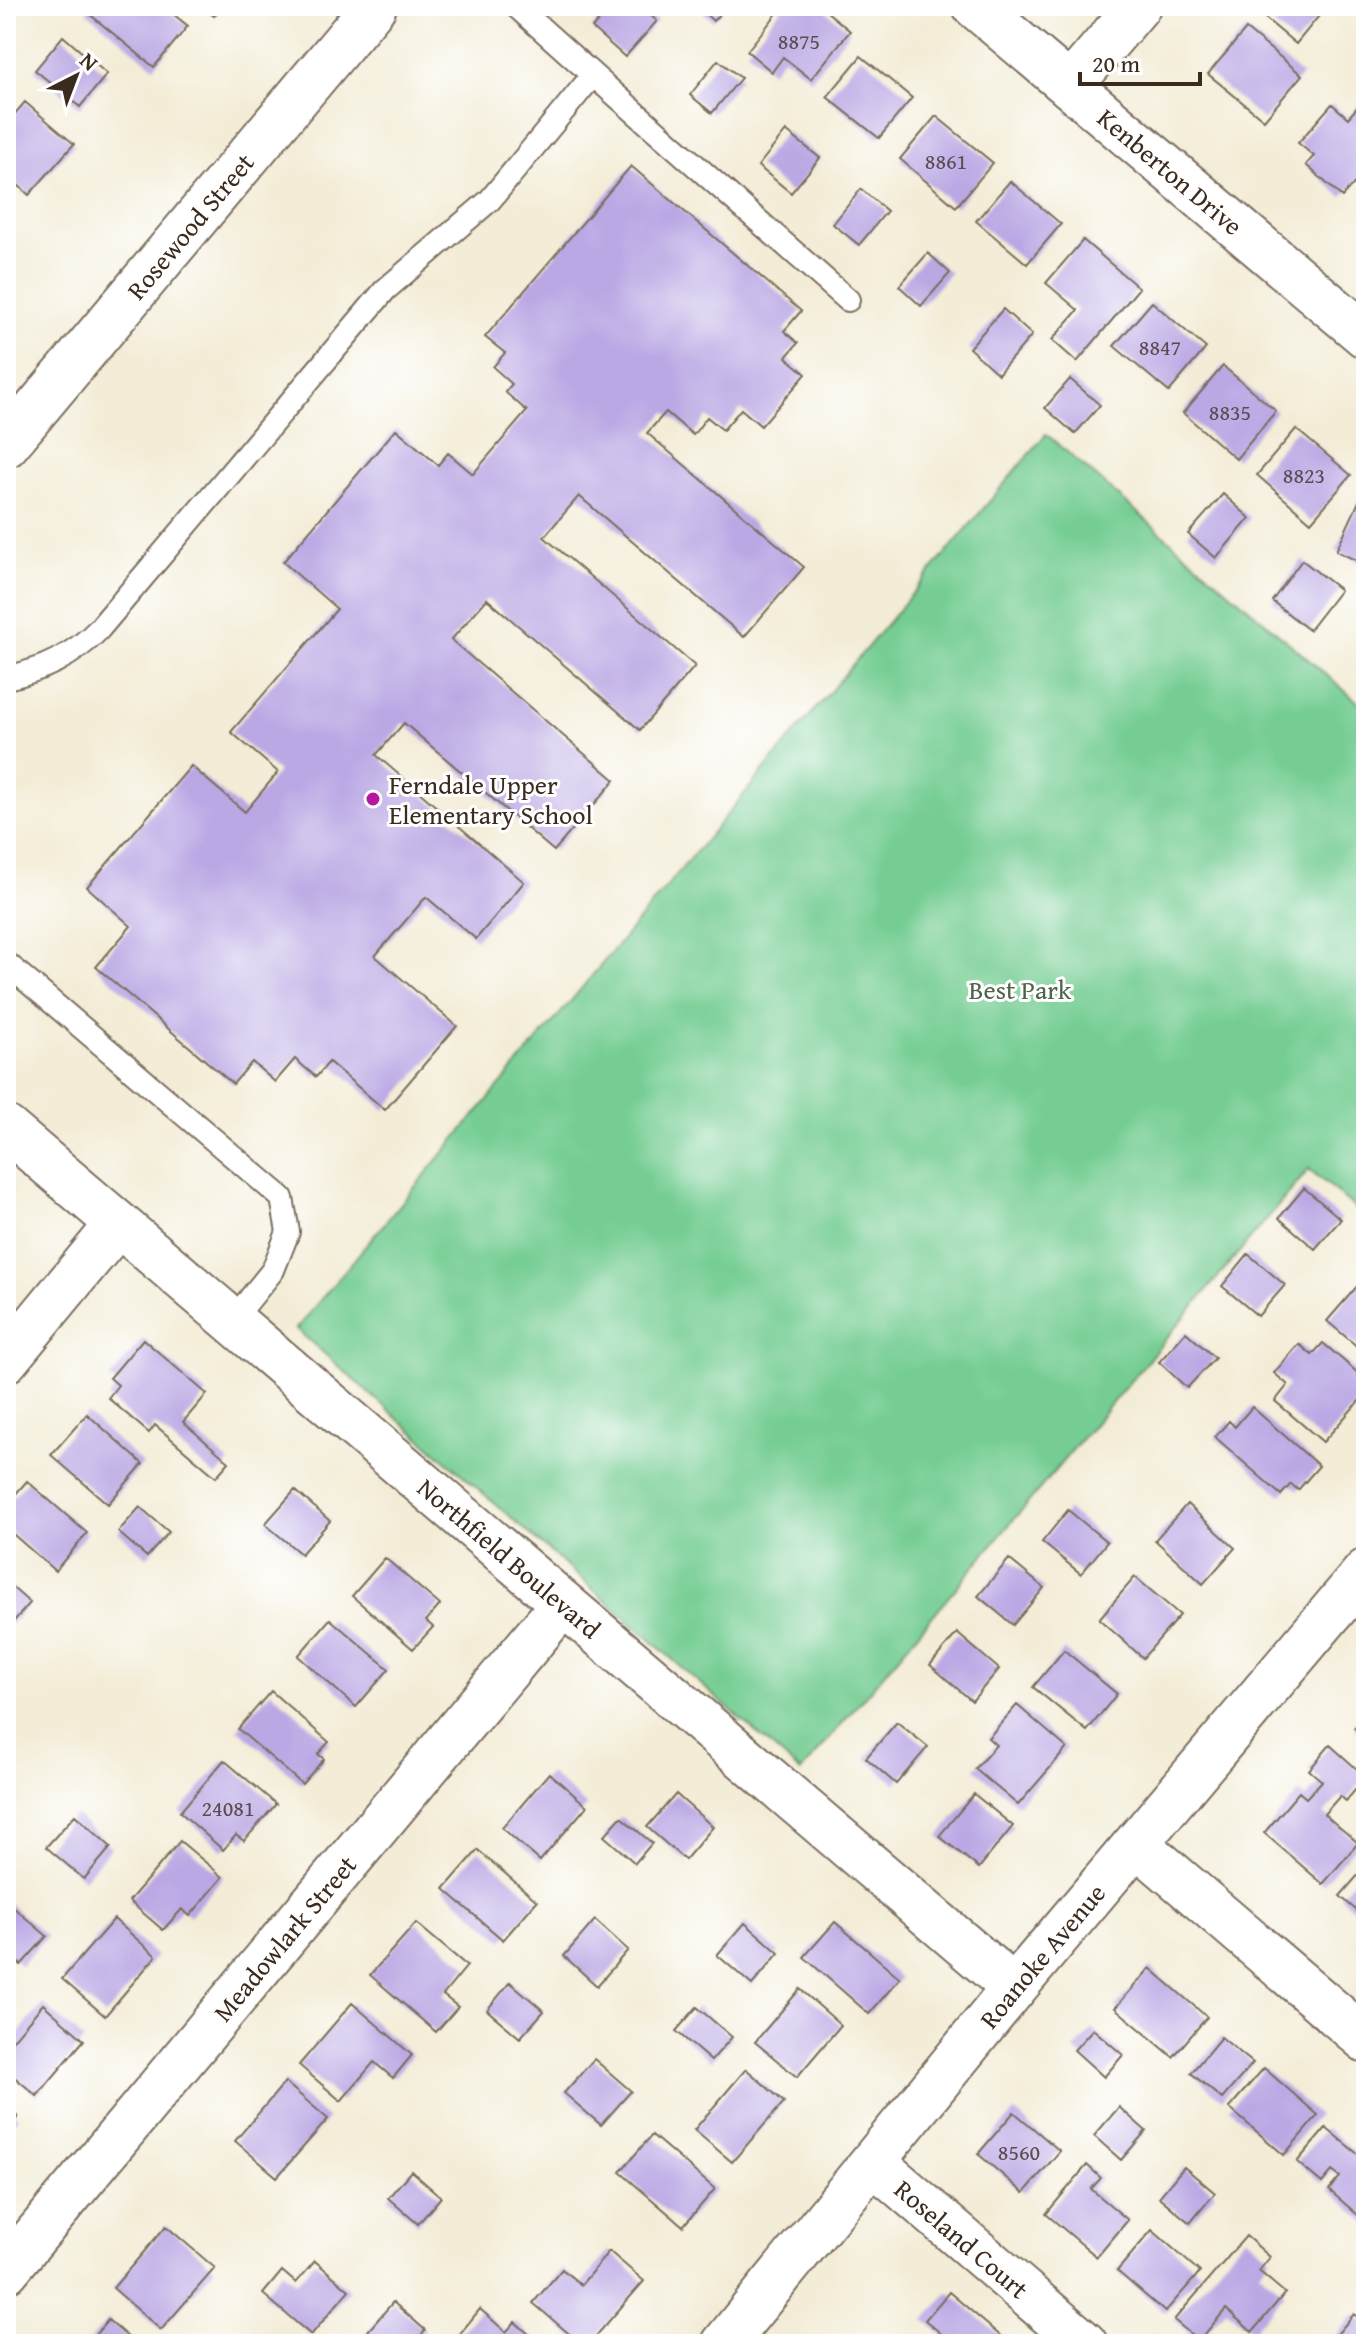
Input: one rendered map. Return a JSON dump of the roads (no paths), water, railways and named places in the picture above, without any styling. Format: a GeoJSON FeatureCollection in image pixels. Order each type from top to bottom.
{"type":"FeatureCollection","features":[{"type":"Feature","properties":{"kind":"street","name":"Rosewood Street"},"geometry":{"type":"LineString","coordinates":[[6,445],[374,6]]}},
{"type":"Feature","properties":{"kind":"street","name":"Kenberton Drive"},"geometry":{"type":"LineString","coordinates":[[975,6],[1366,336]]}},
{"type":"Feature","properties":{"kind":"street"},"geometry":{"type":"LineString","coordinates":[[1070,86],[1138,6]]}},
{"type":"Feature","properties":{"kind":"street","name":"Northfield Boulevard"},"geometry":{"type":"LineString","coordinates":[[6,1128],[1014,1988]]}},
{"type":"Feature","properties":{"kind":"street"},"geometry":{"type":"LineString","coordinates":[[6,1360],[118,1224]]}},
{"type":"Feature","properties":{"kind":"street","name":"Roanoke Avenue"},"geometry":{"type":"LineString","coordinates":[[724,2344],[1014,1988],[1366,1571]]}},
{"type":"Feature","properties":{"kind":"street","name":"Meadowlark Street"},"geometry":{"type":"LineString","coordinates":[[6,2271],[563,1604]]}},
{"type":"Feature","properties":{"kind":"street"},"geometry":{"type":"LineString","coordinates":[[1137,1844],[1366,2040]]}},
{"type":"Feature","properties":{"kind":"street","name":"Roseland Court"},"geometry":{"type":"LineString","coordinates":[[874,2163],[1085,2344]]}},
{"type":"Feature","properties":{"kind":"lane"},"geometry":{"type":"LineString","coordinates":[[516,6],[848,300]]}},
{"type":"Feature","properties":{"kind":"lane"},"geometry":{"type":"LineString","coordinates":[[6,678],[43,669],[82,646],[99,629],[385,290],[490,200],[593,75]]}},
{"type":"Feature","properties":{"kind":"lane"},"geometry":{"type":"LineString","coordinates":[[6,963],[282,1198],[288,1232],[273,1270],[232,1321]]}},
{"type":"Feature","properties":{"kind":"place","name":"Ferndale Upper Elementary School"},"geometry":{"type":"Point","coordinates":[373,799]}},
{"type":"Feature","properties":{"kind":"park label","name":"Best Park"},"geometry":{"type":"Point","coordinates":[1020,989]}}]}
